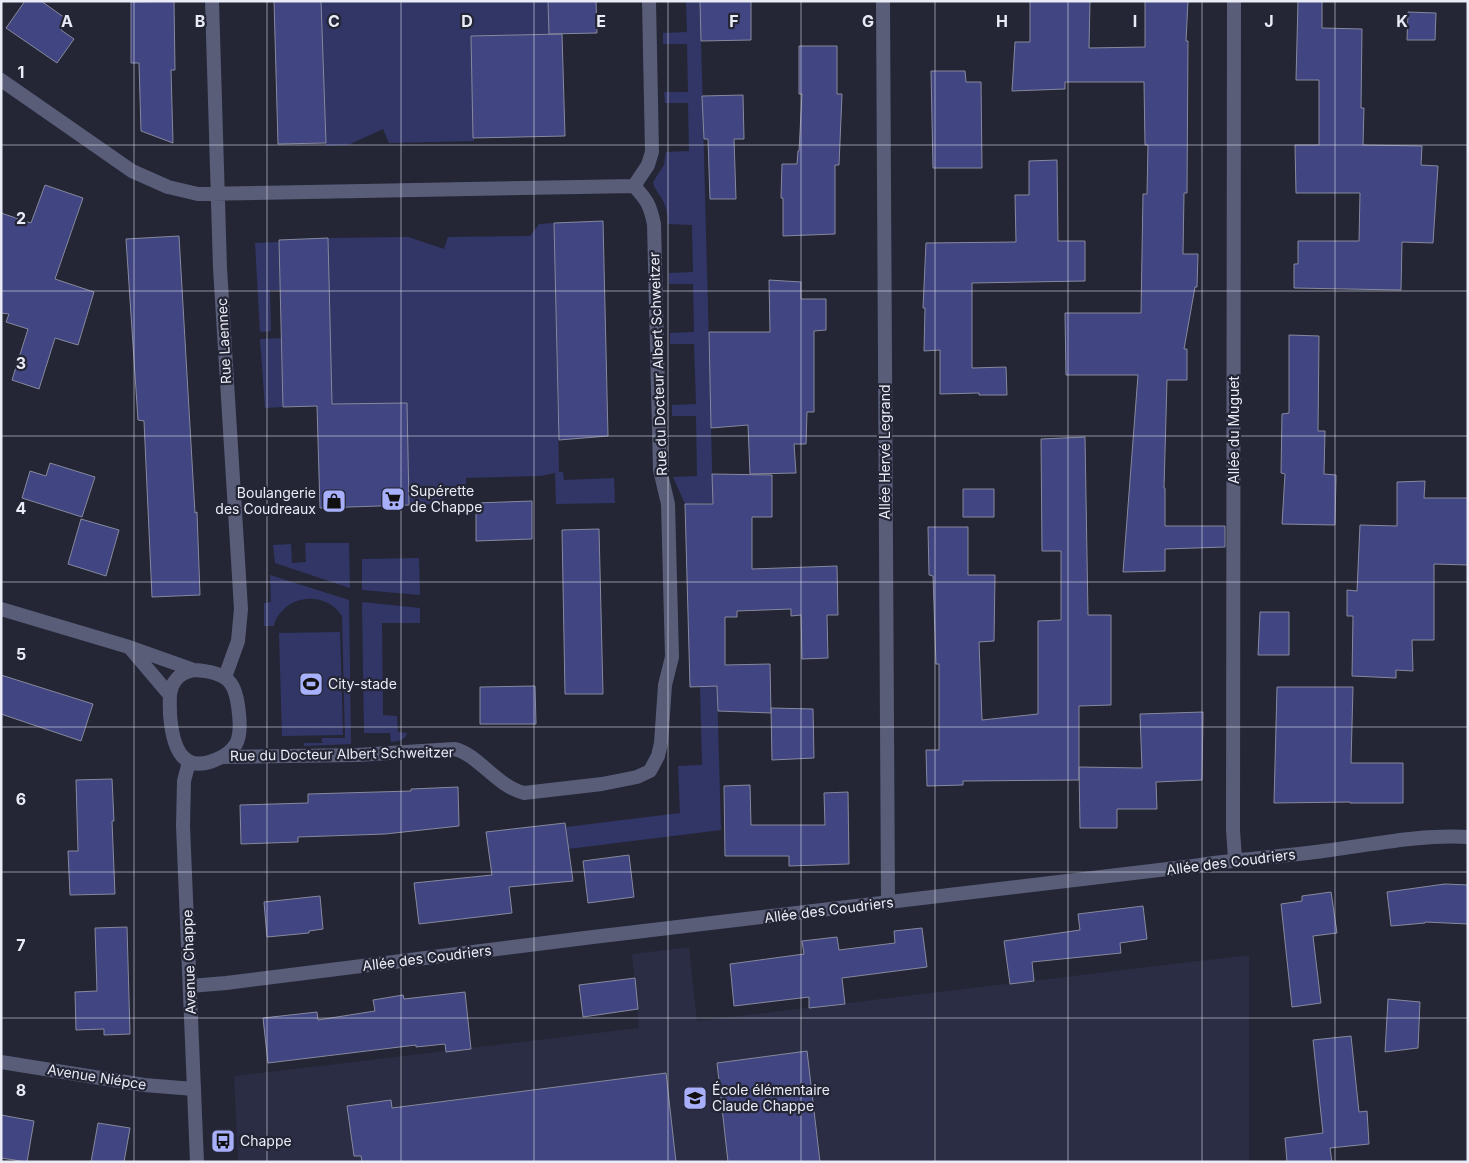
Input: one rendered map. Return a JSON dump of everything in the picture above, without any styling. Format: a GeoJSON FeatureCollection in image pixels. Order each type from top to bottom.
{"type":"FeatureCollection","features":[{"type":"Feature","properties":{"kind":"street","name":"Rue Laennec"},"geometry":{"type":"LineString","coordinates":[[212,1],[221,289],[241,610],[238,641],[225,677]]}},
{"type":"Feature","properties":{"kind":"street"},"geometry":{"type":"LineString","coordinates":[[1,80],[132,171],[168,187],[198,194],[634,186],[648,164],[652,152],[649,1]]}},
{"type":"Feature","properties":{"kind":"street","name":"Allée Hervé Legrand"},"geometry":{"type":"LineString","coordinates":[[883,1],[888,903]]}},
{"type":"Feature","properties":{"kind":"street","name":"Allée du Muguet"},"geometry":{"type":"LineString","coordinates":[[1234,1],[1233,830],[1235,859]]}},
{"type":"Feature","properties":{"kind":"street","name":"Rue du Docteur Albert Schweitzer"},"geometry":{"type":"LineString","coordinates":[[223,757],[357,755],[454,749],[465,752],[513,790],[524,793],[602,784],[637,777],[650,771],[660,750],[665,685],[672,657],[668,504],[660,470],[654,224],[646,199],[634,186]]}},
{"type":"Feature","properties":{"kind":"street"},"geometry":{"type":"LineString","coordinates":[[1,609],[129,647],[194,670],[210,671],[225,677],[234,687],[237,696],[239,737],[235,746],[223,757],[201,763],[189,762],[181,754],[172,738],[169,694],[174,682],[182,673],[194,670]]}},
{"type":"Feature","properties":{"kind":"street"},"geometry":{"type":"LineString","coordinates":[[129,647],[169,694]]}},
{"type":"Feature","properties":{"kind":"street","name":"Avenue Chappe"},"geometry":{"type":"LineString","coordinates":[[189,762],[184,781],[183,826],[197,1162]]}},
{"type":"Feature","properties":{"kind":"street","name":"Allée des Coudriers"},"geometry":{"type":"LineString","coordinates":[[190,986],[888,903],[1184,867],[1235,859],[1288,856],[1442,835],[1468,837]]}},
{"type":"Feature","properties":{"kind":"street","name":"Avenue Niépce"},"geometry":{"type":"LineString","coordinates":[[1,1062],[144,1085],[194,1089]]}},
{"type":"Feature","properties":{"kind":"shaded area"},"geometry":{"type":"Polygon","coordinates":[[[321,1],[548,1],[549,34],[471,36],[474,141],[389,143],[383,129],[348,145],[326,146],[321,1]]]}},
{"type":"Feature","properties":{"kind":"shaded area"},"geometry":{"type":"Polygon","coordinates":[[[686,1],[700,1],[713,503],[685,504],[673,477],[697,476],[696,416],[672,416],[672,405],[696,404],[694,344],[670,344],[670,333],[694,332],[693,284],[669,284],[669,273],[693,272],[692,225],[668,224],[665,207],[653,182],[664,165],[666,152],[689,151],[688,103],[665,103],[664,92],[688,92],[687,44],[663,44],[663,33],[687,32],[686,1]]]}},
{"type":"Feature","properties":{"kind":"shaded area"},"geometry":{"type":"Polygon","coordinates":[[[554,223],[559,472],[563,472],[564,480],[614,478],[615,503],[556,504],[555,473],[540,476],[466,478],[466,494],[444,493],[441,504],[409,505],[406,403],[332,404],[328,238],[408,237],[444,249],[448,237],[530,236],[539,224],[554,223]]]}},
{"type":"Feature","properties":{"kind":"shaded area"},"geometry":{"type":"Polygon","coordinates":[[[279,242],[280,290],[270,290],[271,331],[260,332],[255,243],[279,242]]]}},
{"type":"Feature","properties":{"kind":"shaded area"},"geometry":{"type":"Polygon","coordinates":[[[281,338],[283,407],[265,408],[260,339],[281,338]]]}},
{"type":"Feature","properties":{"kind":"shaded area"},"geometry":{"type":"Polygon","coordinates":[[[305,543],[349,543],[350,588],[275,563],[273,545],[291,544],[292,563],[306,562],[305,543]]]}},
{"type":"Feature","properties":{"kind":"shaded area"},"geometry":{"type":"Polygon","coordinates":[[[419,558],[420,595],[362,590],[362,559],[419,558]]]}},
{"type":"Feature","properties":{"kind":"shaded area"},"geometry":{"type":"Polygon","coordinates":[[[270,575],[349,600],[351,744],[304,746],[304,743],[322,743],[322,738],[345,738],[342,616],[330,604],[314,599],[306,599],[291,604],[284,609],[275,621],[274,626],[264,626],[264,603],[271,602],[270,575]]]}},
{"type":"Feature","properties":{"kind":"shaded area"},"geometry":{"type":"Polygon","coordinates":[[[362,602],[420,608],[420,623],[382,623],[383,715],[397,716],[398,732],[407,733],[405,738],[399,741],[391,742],[390,733],[364,733],[362,602]]]}},
{"type":"Feature","properties":{"kind":"shaded area","name":"City-stade"},"geometry":{"type":"Polygon","coordinates":[[[340,632],[343,735],[282,736],[279,633],[340,632]]]}},
{"type":"Feature","properties":{"kind":"shaded area"},"geometry":{"type":"Polygon","coordinates":[[[700,686],[717,686],[721,830],[568,849],[566,827],[680,813],[678,766],[702,765],[700,686]]]}},
{"type":"Feature","properties":{"kind":"shaded area"},"geometry":{"type":"Polygon","coordinates":[[[689,947],[697,1021],[1249,955],[1249,1162],[238,1162],[234,1076],[639,1028],[632,954],[689,947]]]}},
{"type":"Feature","properties":{"kind":"building"},"geometry":{"type":"Polygon","coordinates":[[[25,1],[41,1],[68,20],[61,30],[74,39],[57,63],[6,28],[25,1]]]}},
{"type":"Feature","properties":{"kind":"building"},"geometry":{"type":"Polygon","coordinates":[[[174,1],[175,70],[171,70],[173,143],[141,131],[139,63],[131,63],[131,2],[174,1]]]}},
{"type":"Feature","properties":{"kind":"building"},"geometry":{"type":"Polygon","coordinates":[[[274,1],[321,1],[326,143],[278,144],[274,1]]]}},
{"type":"Feature","properties":{"kind":"building"},"geometry":{"type":"Polygon","coordinates":[[[548,1],[596,1],[597,33],[549,34],[548,1]]]}},
{"type":"Feature","properties":{"kind":"building"},"geometry":{"type":"Polygon","coordinates":[[[700,1],[751,1],[751,40],[701,41],[700,1]]]}},
{"type":"Feature","properties":{"kind":"building"},"geometry":{"type":"Polygon","coordinates":[[[1030,1],[1090,1],[1089,48],[1145,47],[1145,1],[1188,1],[1186,41],[1188,41],[1187,193],[1184,193],[1183,254],[1198,254],[1197,287],[1195,287],[1184,349],[1187,349],[1187,380],[1167,380],[1164,488],[1165,526],[1225,526],[1225,547],[1165,549],[1165,571],[1123,572],[1138,375],[1066,375],[1065,313],[1141,313],[1143,194],[1147,194],[1148,145],[1145,145],[1144,82],[1065,82],[1065,89],[1012,91],[1015,42],[1030,42],[1030,1]]]}},
{"type":"Feature","properties":{"kind":"building"},"geometry":{"type":"Polygon","coordinates":[[[1298,1],[1322,1],[1322,28],[1362,29],[1361,108],[1364,108],[1363,145],[1422,146],[1421,165],[1438,166],[1433,243],[1402,242],[1401,290],[1294,288],[1294,264],[1298,264],[1298,241],[1359,241],[1360,193],[1296,193],[1295,145],[1319,145],[1319,80],[1296,80],[1298,1]]]}},
{"type":"Feature","properties":{"kind":"building"},"geometry":{"type":"Polygon","coordinates":[[[1408,12],[1436,13],[1435,40],[1407,40],[1408,12]]]}},
{"type":"Feature","properties":{"kind":"building"},"geometry":{"type":"Polygon","coordinates":[[[562,34],[565,136],[473,138],[471,36],[562,34]]]}},
{"type":"Feature","properties":{"kind":"building"},"geometry":{"type":"Polygon","coordinates":[[[799,46],[837,46],[837,94],[842,94],[839,165],[835,165],[835,234],[783,236],[782,164],[797,164],[799,151],[802,94],[799,94],[799,46]]]}},
{"type":"Feature","properties":{"kind":"building"},"geometry":{"type":"Polygon","coordinates":[[[931,71],[965,71],[966,82],[981,82],[982,168],[933,168],[931,71]]]}},
{"type":"Feature","properties":{"kind":"building"},"geometry":{"type":"Polygon","coordinates":[[[743,95],[744,139],[734,139],[736,199],[710,199],[708,139],[704,139],[702,96],[743,95]]]}},
{"type":"Feature","properties":{"kind":"building"},"geometry":{"type":"Polygon","coordinates":[[[1057,160],[1058,241],[1085,241],[1085,281],[972,283],[972,368],[1006,367],[1007,395],[979,395],[979,393],[940,394],[940,350],[924,351],[925,308],[923,308],[926,243],[1016,242],[1015,195],[1029,195],[1029,161],[1057,160]]]}},
{"type":"Feature","properties":{"kind":"building"},"geometry":{"type":"Polygon","coordinates":[[[45,185],[83,198],[55,279],[94,292],[78,345],[55,338],[39,389],[12,380],[28,329],[6,322],[9,314],[1,313],[1,213],[31,223],[45,185]]]}},
{"type":"Feature","properties":{"kind":"building"},"geometry":{"type":"Polygon","coordinates":[[[603,221],[608,436],[559,440],[554,223],[603,221]]]}},
{"type":"Feature","properties":{"kind":"building"},"geometry":{"type":"Polygon","coordinates":[[[179,236],[195,513],[197,512],[200,595],[152,597],[144,421],[138,420],[126,239],[179,236]]]}},
{"type":"Feature","properties":{"kind":"building"},"geometry":{"type":"Polygon","coordinates":[[[328,238],[332,404],[407,403],[409,505],[320,508],[317,406],[283,407],[279,240],[328,238]]]}},
{"type":"Feature","properties":{"kind":"building"},"geometry":{"type":"Polygon","coordinates":[[[769,280],[801,282],[801,299],[826,299],[826,330],[814,331],[814,412],[807,412],[806,444],[794,444],[796,473],[750,474],[748,425],[711,428],[709,332],[770,332],[769,280]]]}},
{"type":"Feature","properties":{"kind":"building"},"geometry":{"type":"Polygon","coordinates":[[[1289,335],[1319,336],[1318,431],[1325,431],[1324,474],[1336,475],[1335,525],[1282,524],[1285,474],[1281,473],[1282,414],[1289,413],[1289,335]]]}},
{"type":"Feature","properties":{"kind":"building"},"geometry":{"type":"Polygon","coordinates":[[[1085,437],[1088,615],[1111,615],[1111,705],[1079,706],[1079,780],[963,781],[963,785],[927,786],[926,750],[939,750],[939,664],[936,664],[933,576],[929,575],[928,527],[968,527],[968,575],[995,575],[994,641],[979,642],[982,720],[1038,714],[1038,621],[1061,620],[1061,551],[1042,551],[1041,439],[1085,437]]]}},
{"type":"Feature","properties":{"kind":"building"},"geometry":{"type":"Polygon","coordinates":[[[50,463],[95,477],[82,517],[22,498],[30,471],[46,476],[50,463]]]}},
{"type":"Feature","properties":{"kind":"building"},"geometry":{"type":"Polygon","coordinates":[[[712,474],[772,475],[772,517],[752,517],[752,569],[837,566],[838,615],[827,615],[828,658],[802,659],[801,615],[791,616],[791,609],[737,611],[737,617],[725,617],[725,665],[770,664],[771,713],[718,711],[717,686],[690,687],[685,504],[713,504],[712,474]]]}},
{"type":"Feature","properties":{"kind":"building"},"geometry":{"type":"Polygon","coordinates":[[[1425,481],[1424,498],[1468,498],[1468,565],[1434,564],[1434,640],[1412,640],[1413,671],[1396,670],[1396,678],[1352,676],[1353,616],[1347,616],[1347,590],[1357,591],[1360,525],[1397,526],[1397,482],[1425,481]]]}},
{"type":"Feature","properties":{"kind":"building"},"geometry":{"type":"Polygon","coordinates":[[[963,489],[994,489],[994,517],[963,517],[963,489]]]}},
{"type":"Feature","properties":{"kind":"building"},"geometry":{"type":"Polygon","coordinates":[[[532,501],[532,539],[476,541],[476,503],[532,501]]]}},
{"type":"Feature","properties":{"kind":"building"},"geometry":{"type":"Polygon","coordinates":[[[81,519],[119,530],[106,576],[68,564],[81,519]]]}},
{"type":"Feature","properties":{"kind":"building"},"geometry":{"type":"Polygon","coordinates":[[[599,529],[603,694],[565,694],[562,530],[599,529]]]}},
{"type":"Feature","properties":{"kind":"building"},"geometry":{"type":"Polygon","coordinates":[[[1260,612],[1289,612],[1289,655],[1258,655],[1260,612]]]}},
{"type":"Feature","properties":{"kind":"building"},"geometry":{"type":"Polygon","coordinates":[[[1,675],[93,704],[81,741],[1,714],[1,675]]]}},
{"type":"Feature","properties":{"kind":"building"},"geometry":{"type":"Polygon","coordinates":[[[535,686],[536,724],[480,724],[480,687],[535,686]]]}},
{"type":"Feature","properties":{"kind":"building"},"geometry":{"type":"Polygon","coordinates":[[[1277,687],[1353,687],[1351,763],[1403,763],[1403,803],[1274,803],[1277,687]]]}},
{"type":"Feature","properties":{"kind":"building"},"geometry":{"type":"Polygon","coordinates":[[[771,708],[813,709],[814,758],[772,760],[771,708]]]}},
{"type":"Feature","properties":{"kind":"building"},"geometry":{"type":"Polygon","coordinates":[[[1203,712],[1202,780],[1156,782],[1157,809],[1117,809],[1117,828],[1080,828],[1079,767],[1142,768],[1140,714],[1203,712]]]}},
{"type":"Feature","properties":{"kind":"building"},"geometry":{"type":"Polygon","coordinates":[[[112,779],[115,894],[70,895],[68,851],[78,851],[76,780],[112,779]]]}},
{"type":"Feature","properties":{"kind":"building"},"geometry":{"type":"Polygon","coordinates":[[[750,785],[751,825],[825,825],[824,793],[848,792],[849,864],[789,866],[789,856],[725,856],[724,786],[750,785]]]}},
{"type":"Feature","properties":{"kind":"building"},"geometry":{"type":"Polygon","coordinates":[[[458,787],[459,826],[385,834],[298,837],[298,842],[241,844],[240,805],[308,803],[308,794],[411,791],[411,789],[458,787]]]}},
{"type":"Feature","properties":{"kind":"building"},"geometry":{"type":"Polygon","coordinates":[[[565,823],[573,881],[509,887],[512,913],[419,924],[414,883],[492,875],[486,832],[565,823]]]}},
{"type":"Feature","properties":{"kind":"building"},"geometry":{"type":"Polygon","coordinates":[[[629,855],[634,897],[588,903],[583,861],[629,855]]]}},
{"type":"Feature","properties":{"kind":"building"},"geometry":{"type":"Polygon","coordinates":[[[1445,884],[1468,885],[1468,924],[1425,922],[1391,926],[1387,892],[1445,884]]]}},
{"type":"Feature","properties":{"kind":"building"},"geometry":{"type":"Polygon","coordinates":[[[1331,892],[1337,933],[1313,936],[1321,1003],[1292,1007],[1281,904],[1302,901],[1302,896],[1331,892]]]}},
{"type":"Feature","properties":{"kind":"building"},"geometry":{"type":"Polygon","coordinates":[[[320,896],[323,929],[309,931],[309,933],[267,937],[264,902],[320,896]]]}},
{"type":"Feature","properties":{"kind":"building"},"geometry":{"type":"Polygon","coordinates":[[[1143,906],[1147,939],[1120,943],[1121,953],[1032,962],[1034,981],[1010,984],[1004,941],[1080,930],[1078,914],[1143,906]]]}},
{"type":"Feature","properties":{"kind":"building"},"geometry":{"type":"Polygon","coordinates":[[[127,927],[130,1034],[104,1035],[104,1029],[76,1030],[75,992],[97,991],[95,928],[127,927]]]}},
{"type":"Feature","properties":{"kind":"building"},"geometry":{"type":"Polygon","coordinates":[[[922,928],[927,967],[842,978],[845,1004],[809,1008],[809,997],[734,1006],[730,964],[804,954],[802,941],[837,937],[839,950],[895,943],[894,931],[922,928]]]}},
{"type":"Feature","properties":{"kind":"building"},"geometry":{"type":"Polygon","coordinates":[[[635,978],[638,1009],[583,1017],[579,985],[635,978]]]}},
{"type":"Feature","properties":{"kind":"building"},"geometry":{"type":"Polygon","coordinates":[[[465,992],[471,1049],[446,1052],[445,1044],[416,1047],[416,1045],[268,1063],[263,1018],[317,1012],[318,1020],[375,1011],[373,1000],[403,995],[404,999],[465,992]]]}},
{"type":"Feature","properties":{"kind":"building"},"geometry":{"type":"Polygon","coordinates":[[[1388,999],[1420,1002],[1418,1048],[1385,1052],[1388,999]]]}},
{"type":"Feature","properties":{"kind":"building"},"geometry":{"type":"Polygon","coordinates":[[[1351,1036],[1359,1112],[1367,1111],[1369,1144],[1330,1148],[1332,1162],[1287,1162],[1285,1138],[1323,1133],[1313,1040],[1351,1036]]]}},
{"type":"Feature","properties":{"kind":"building"},"geometry":{"type":"Polygon","coordinates":[[[807,1051],[820,1162],[728,1162],[717,1063],[807,1051]]]}},
{"type":"Feature","properties":{"kind":"building"},"geometry":{"type":"Polygon","coordinates":[[[666,1073],[676,1162],[362,1162],[361,1156],[354,1156],[347,1106],[391,1100],[392,1108],[666,1073]]]}},
{"type":"Feature","properties":{"kind":"building"},"geometry":{"type":"Polygon","coordinates":[[[1,1115],[34,1121],[27,1162],[1,1158],[1,1115]]]}},
{"type":"Feature","properties":{"kind":"building"},"geometry":{"type":"Polygon","coordinates":[[[98,1123],[130,1128],[124,1162],[91,1162],[98,1123]]]}},
{"type":"Feature","properties":{"kind":"place","name":"Supérette de Chappe"},"geometry":{"type":"Point","coordinates":[393,499]}},
{"type":"Feature","properties":{"kind":"place","name":"Boulangerie des Coudreaux"},"geometry":{"type":"Point","coordinates":[334,501]}},
{"type":"Feature","properties":{"kind":"place","name":"City-stade"},"geometry":{"type":"Point","coordinates":[311,684]}},
{"type":"Feature","properties":{"kind":"place","name":"École élémentaire Claude Chappe"},"geometry":{"type":"Point","coordinates":[695,1098]}},
{"type":"Feature","properties":{"kind":"place","name":"Chappe"},"geometry":{"type":"Point","coordinates":[223,1141]}}]}
